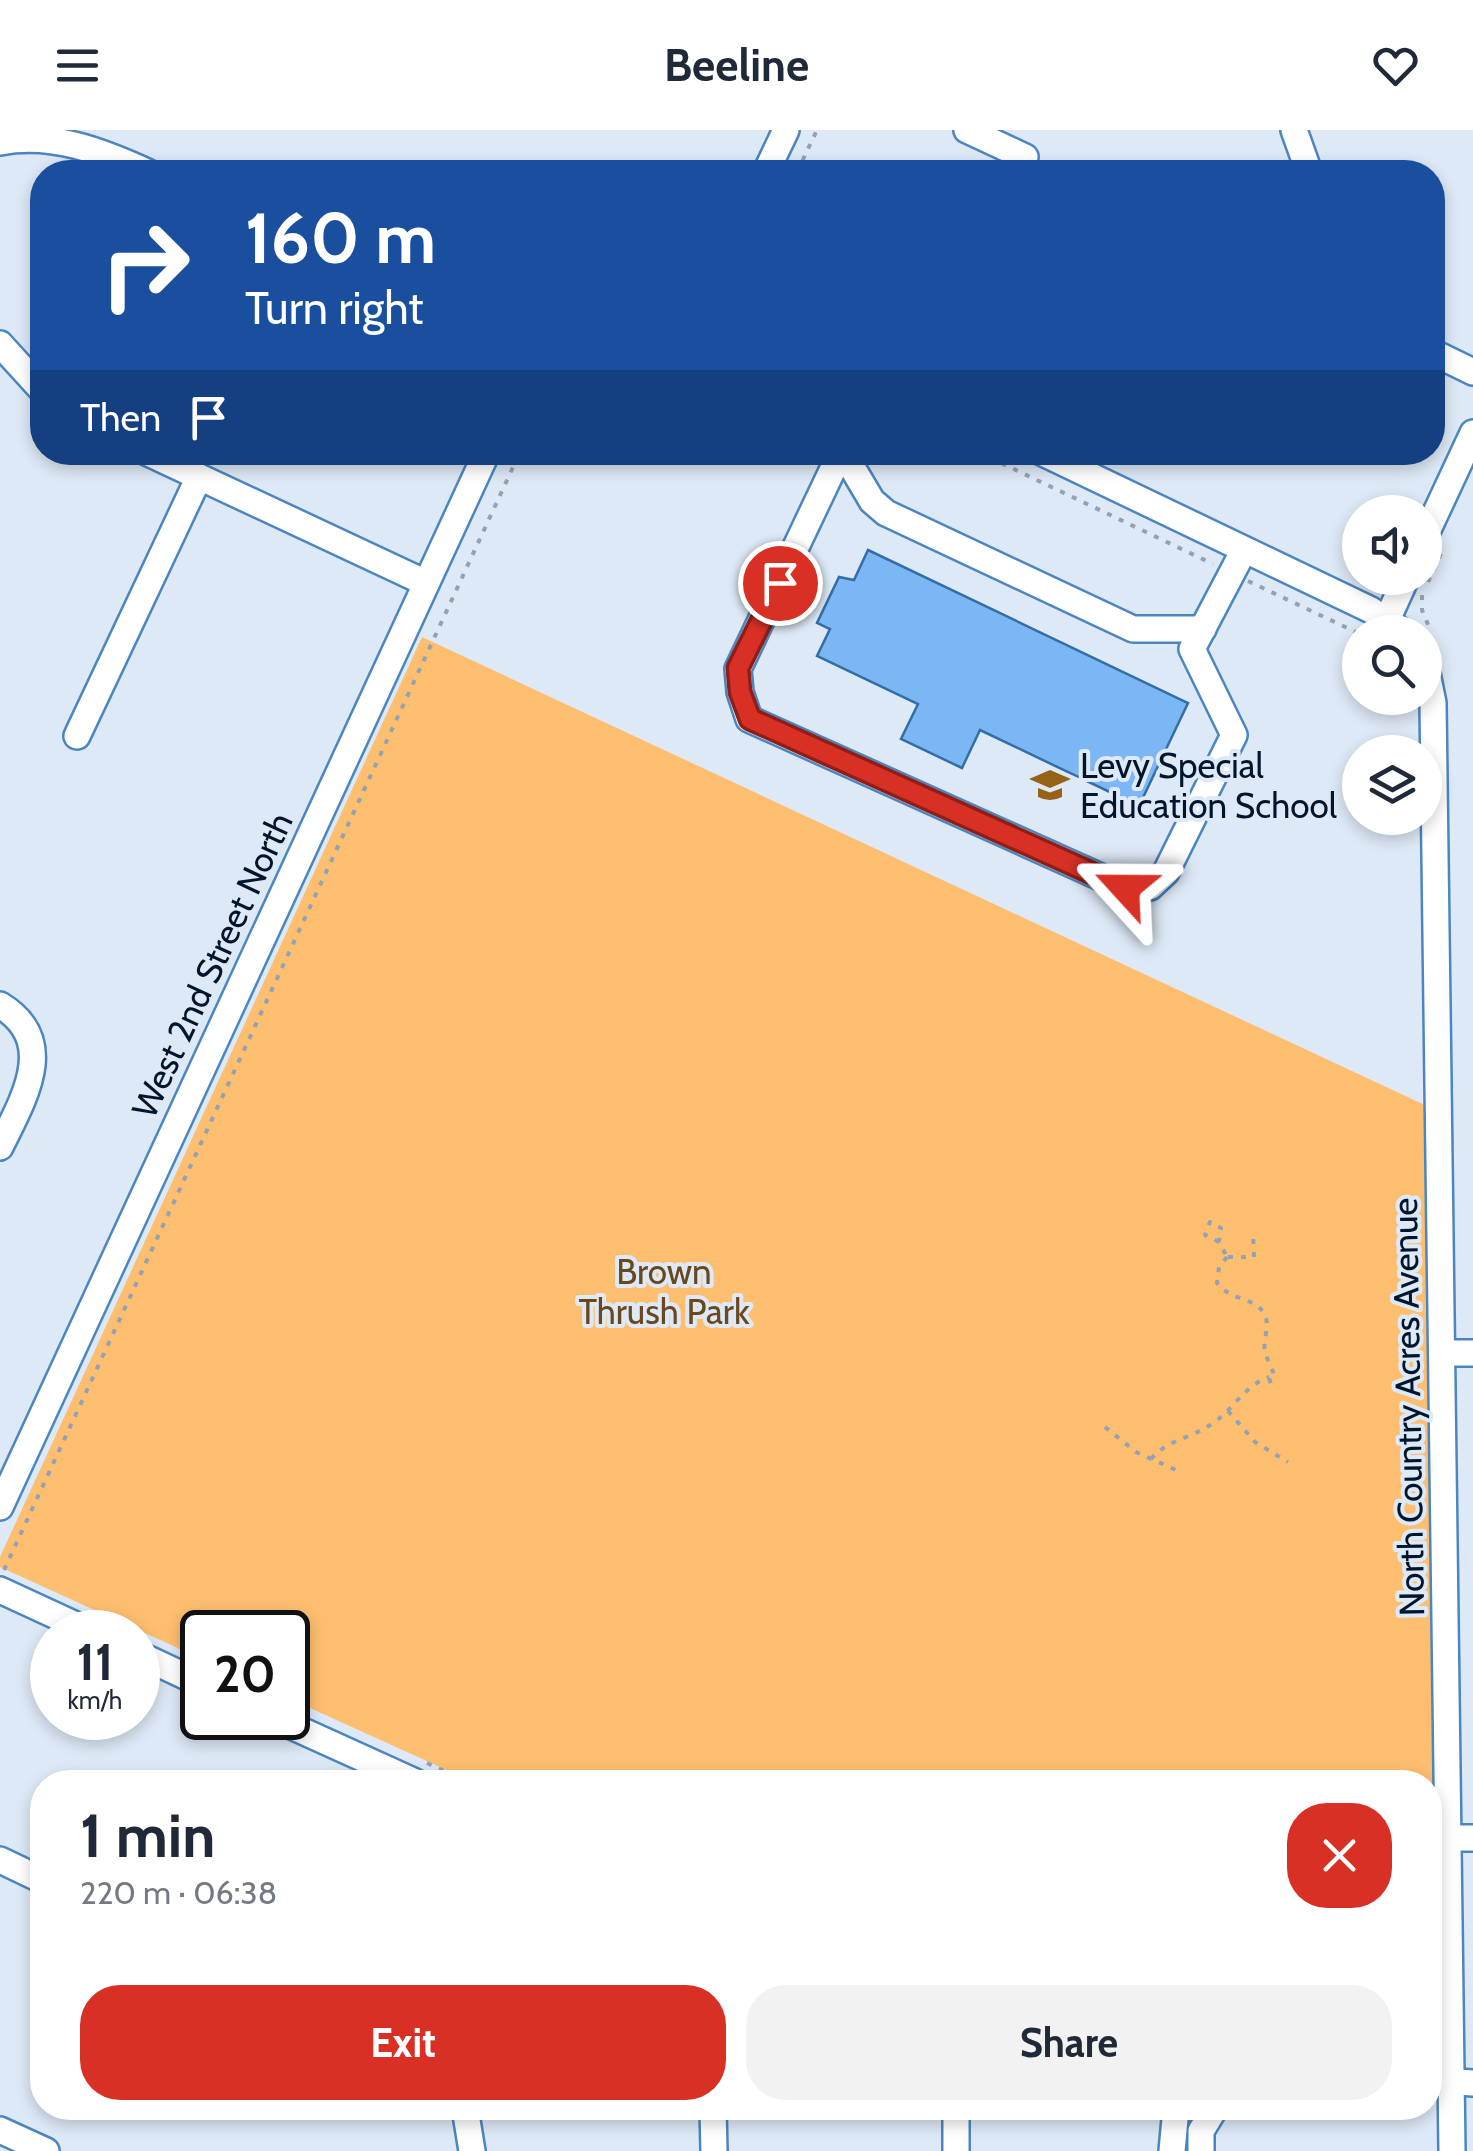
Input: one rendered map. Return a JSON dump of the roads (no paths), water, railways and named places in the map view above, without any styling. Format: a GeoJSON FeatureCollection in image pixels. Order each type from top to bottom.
{"type":"FeatureCollection","features":[{"type":"Feature","properties":{"kind":"street"},"geometry":{"type":"LineString","coordinates":[[772,160],[786,130]]}},
{"type":"Feature","properties":{"kind":"street"},"geometry":{"type":"LineString","coordinates":[[967,130],[1025,157]]}},
{"type":"Feature","properties":{"kind":"street"},"geometry":{"type":"LineString","coordinates":[[1294,130],[1304,160]]}},
{"type":"Feature","properties":{"kind":"street"},"geometry":{"type":"LineString","coordinates":[[0,142],[58,141],[118,160]]}},
{"type":"Feature","properties":{"kind":"street"},"geometry":{"type":"LineString","coordinates":[[2,350],[30,378]]}},
{"type":"Feature","properties":{"kind":"street"},"geometry":{"type":"LineString","coordinates":[[1445,358],[1473,372]]}},
{"type":"Feature","properties":{"kind":"street"},"geometry":{"type":"LineString","coordinates":[[1442,521],[1473,432]]}},
{"type":"Feature","properties":{"kind":"street"},"geometry":{"type":"LineString","coordinates":[[174,465],[426,583]]}},
{"type":"Feature","properties":{"kind":"street","name":"West 2nd Street North"},"geometry":{"type":"LineString","coordinates":[[0,1507],[481,465]]}},
{"type":"Feature","properties":{"kind":"street"},"geometry":{"type":"LineString","coordinates":[[836,465],[738,668],[740,692],[750,719],[1125,888],[1150,887],[1166,872],[1234,735],[1192,649],[1238,562]]}},
{"type":"Feature","properties":{"kind":"street"},"geometry":{"type":"LineString","coordinates":[[850,465],[872,501],[886,513],[1133,629],[1202,629]]}},
{"type":"Feature","properties":{"kind":"street"},"geometry":{"type":"LineString","coordinates":[[1064,465],[1238,562],[1368,615]]}},
{"type":"Feature","properties":{"kind":"street"},"geometry":{"type":"LineString","coordinates":[[77,736],[199,477]]}},
{"type":"Feature","properties":{"kind":"street","name":"North Country Acres Avenue"},"geometry":{"type":"LineString","coordinates":[[1433,715],[1450,1838],[1442,1972]]}},
{"type":"Feature","properties":{"kind":"street"},"geometry":{"type":"LineString","coordinates":[[0,1005],[23,1023],[32,1042],[34,1066],[0,1147]]}},
{"type":"Feature","properties":{"kind":"street"},"geometry":{"type":"LineString","coordinates":[[1442,1353],[1473,1353]]}},
{"type":"Feature","properties":{"kind":"street"},"geometry":{"type":"LineString","coordinates":[[3,1579],[69,1610]]}},
{"type":"Feature","properties":{"kind":"street"},"geometry":{"type":"LineString","coordinates":[[310,1734],[389,1770]]}},
{"type":"Feature","properties":{"kind":"street"},"geometry":{"type":"LineString","coordinates":[[0,1860],[30,1874]]}},
{"type":"Feature","properties":{"kind":"street","name":"North Country Acres Avenue"},"geometry":{"type":"LineString","coordinates":[[1442,2019],[1452,2082],[1452,2151]]}},
{"type":"Feature","properties":{"kind":"street"},"geometry":{"type":"LineString","coordinates":[[467,2120],[472,2151]]}},
{"type":"Feature","properties":{"kind":"street"},"geometry":{"type":"LineString","coordinates":[[713,2120],[714,2151]]}},
{"type":"Feature","properties":{"kind":"street"},"geometry":{"type":"LineString","coordinates":[[956,2120],[956,2151]]}},
{"type":"Feature","properties":{"kind":"street"},"geometry":{"type":"LineString","coordinates":[[1172,2151],[1175,2120]]}},
{"type":"Feature","properties":{"kind":"street"},"geometry":{"type":"LineString","coordinates":[[1201,2151],[1201,2131],[1207,2120]]}},
{"type":"Feature","properties":{"kind":"street"},"geometry":{"type":"LineString","coordinates":[[0,2130],[46,2151]]}},
{"type":"Feature","properties":{"kind":"place","name":"Levy Special Education School"},"geometry":{"type":"Point","coordinates":[1050,785]}},
{"type":"Feature","properties":{"kind":"park label","name":"Brown Thrush Park"},"geometry":{"type":"Point","coordinates":[664,1291]}}]}
